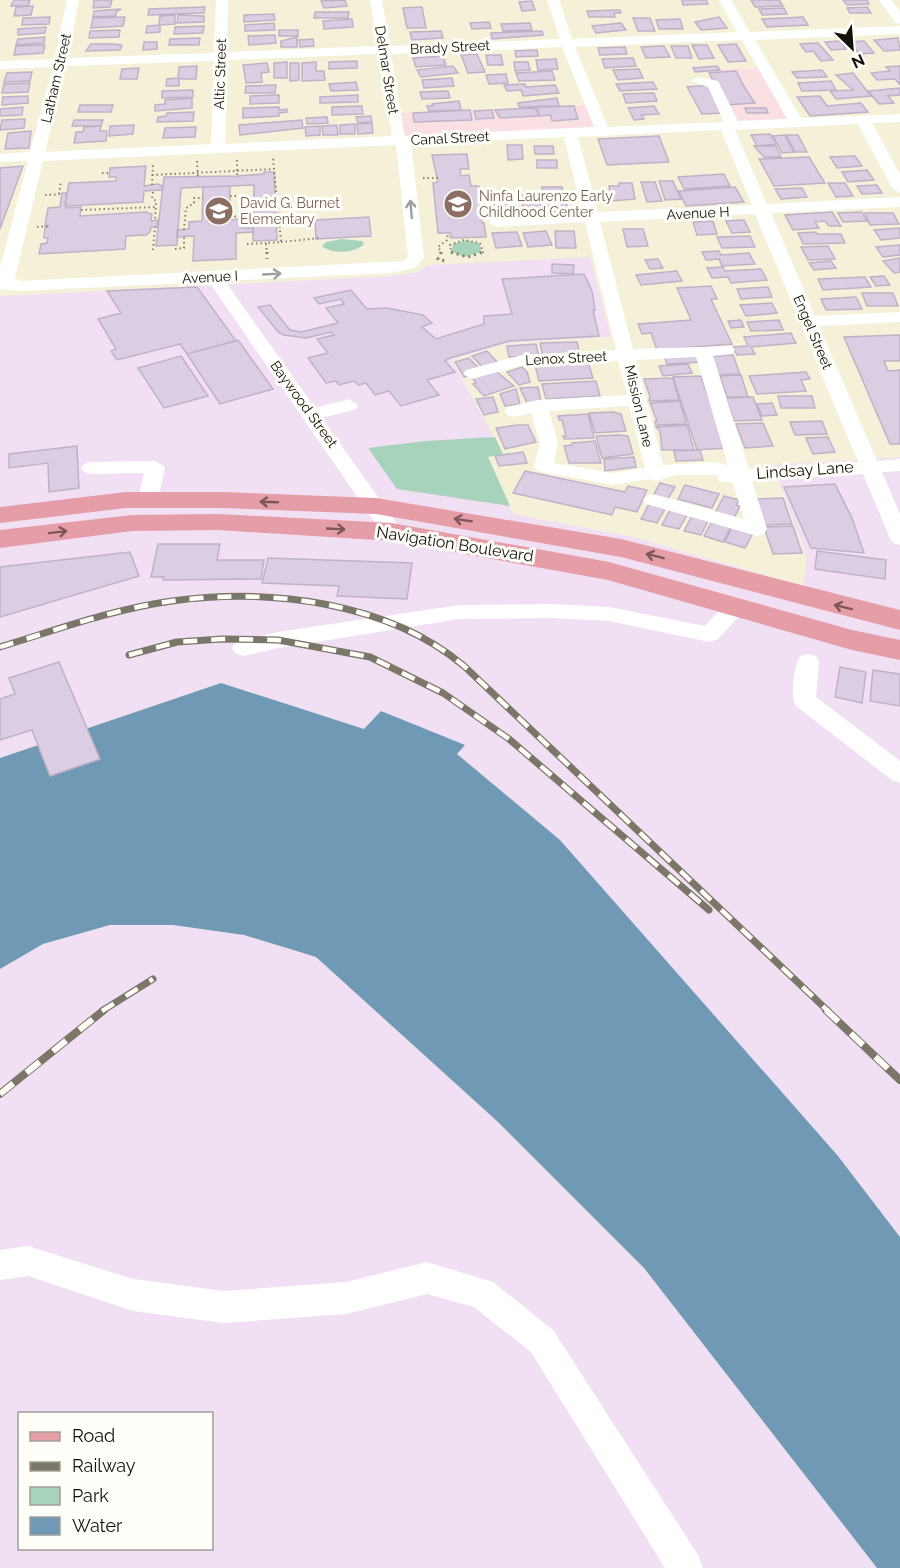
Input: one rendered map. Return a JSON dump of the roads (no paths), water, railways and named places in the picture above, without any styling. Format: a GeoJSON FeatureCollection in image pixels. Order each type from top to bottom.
{"type":"FeatureCollection","features":[{"type":"Feature","properties":{"kind":"main road","name":"Navigation Boulevard"},"geometry":{"type":"LineString","coordinates":[[2,529],[126,500],[376,506],[621,548],[744,594],[852,640],[900,650]]}},
{"type":"Feature","properties":{"kind":"main road","name":"Navigation Boulevard"},"geometry":{"type":"LineString","coordinates":[[2,529],[218,522],[392,532],[900,620]]}},
{"type":"Feature","properties":{"kind":"street","name":"Latham Street"},"geometry":{"type":"LineString","coordinates":[[4,279],[38,156],[73,0]]}},
{"type":"Feature","properties":{"kind":"street","name":"Altic Street"},"geometry":{"type":"LineString","coordinates":[[218,148],[222,0]]}},
{"type":"Feature","properties":{"kind":"street","name":"Delmar Street"},"geometry":{"type":"LineString","coordinates":[[376,0],[400,140],[406,154],[416,257],[409,265]]}},
{"type":"Feature","properties":{"kind":"street"},"geometry":{"type":"LineString","coordinates":[[554,0],[567,42],[603,131]]}},
{"type":"Feature","properties":{"kind":"street"},"geometry":{"type":"LineString","coordinates":[[725,0],[796,122]]}},
{"type":"Feature","properties":{"kind":"street"},"geometry":{"type":"LineString","coordinates":[[885,0],[900,20]]}},
{"type":"Feature","properties":{"kind":"street","name":"Brady Street"},"geometry":{"type":"LineString","coordinates":[[0,65],[900,30]]}},
{"type":"Feature","properties":{"kind":"street","name":"Engel Street"},"geometry":{"type":"LineString","coordinates":[[698,81],[713,84],[761,210],[900,538]]}},
{"type":"Feature","properties":{"kind":"street","name":"Canal Street"},"geometry":{"type":"LineString","coordinates":[[0,158],[900,118]]}},
{"type":"Feature","properties":{"kind":"street"},"geometry":{"type":"LineString","coordinates":[[863,120],[900,188]]}},
{"type":"Feature","properties":{"kind":"street","name":"Mission Lane"},"geometry":{"type":"LineString","coordinates":[[570,133],[656,475]]}},
{"type":"Feature","properties":{"kind":"street","name":"Avenue H"},"geometry":{"type":"LineString","coordinates":[[496,222],[900,202]]}},
{"type":"Feature","properties":{"kind":"street","name":"Avenue I"},"geometry":{"type":"LineString","coordinates":[[4,279],[21,286],[409,265]]}},
{"type":"Feature","properties":{"kind":"street","name":"Baywood Street"},"geometry":{"type":"LineString","coordinates":[[213,277],[376,506],[392,532]]}},
{"type":"Feature","properties":{"kind":"street"},"geometry":{"type":"LineString","coordinates":[[809,321],[900,317]]}},
{"type":"Feature","properties":{"kind":"street","name":"Lenox Street"},"geometry":{"type":"LineString","coordinates":[[472,374],[522,360],[624,346],[703,351],[726,350]]}},
{"type":"Feature","properties":{"kind":"street"},"geometry":{"type":"LineString","coordinates":[[653,500],[757,529],[703,351]]}},
{"type":"Feature","properties":{"kind":"street"},"geometry":{"type":"LineString","coordinates":[[514,411],[538,406],[637,400]]}},
{"type":"Feature","properties":{"kind":"street"},"geometry":{"type":"LineString","coordinates":[[311,415],[350,405]]}},
{"type":"Feature","properties":{"kind":"street","name":"Lindsay Lane"},"geometry":{"type":"LineString","coordinates":[[538,406],[549,443],[544,467],[602,478],[629,479],[656,475],[681,481],[716,479],[741,474],[900,465]]}},
{"type":"Feature","properties":{"kind":"street"},"geometry":{"type":"LineString","coordinates":[[91,468],[155,467],[148,500]]}},
{"type":"Feature","properties":{"kind":"street"},"geometry":{"type":"LineString","coordinates":[[243,648],[278,639],[460,612],[552,610],[609,614],[711,634],[744,594]]}},
{"type":"Feature","properties":{"kind":"street"},"geometry":{"type":"LineString","coordinates":[[808,662],[804,700],[900,774]]}},
{"type":"Feature","properties":{"kind":"street"},"geometry":{"type":"LineString","coordinates":[[0,1264],[28,1261],[133,1295],[224,1307],[346,1298],[427,1278],[483,1293],[542,1341],[685,1568]]}},
{"type":"Feature","properties":{"kind":"water"},"geometry":{"type":"Polygon","coordinates":[[[221,683],[364,729],[381,711],[465,745],[457,754],[560,840],[838,1156],[900,1237],[900,1568],[877,1568],[644,1268],[498,1122],[316,957],[244,935],[173,925],[110,925],[43,944],[0,969],[0,758],[221,683]]]}},
{"type":"Feature","properties":{"kind":"railway"},"geometry":{"type":"LineString","coordinates":[[0,647],[128,609],[209,597],[286,599],[325,604],[363,613],[399,627],[433,644],[464,666],[828,1011]]}},
{"type":"Feature","properties":{"kind":"railway"},"geometry":{"type":"LineString","coordinates":[[129,655],[177,642],[222,639],[278,640],[370,657],[443,693],[509,739],[709,910]]}},
{"type":"Feature","properties":{"kind":"railway"},"geometry":{"type":"LineString","coordinates":[[102,1011],[153,979]]}},
{"type":"Feature","properties":{"kind":"railway"},"geometry":{"type":"LineString","coordinates":[[0,1094],[104,1010]]}},
{"type":"Feature","properties":{"kind":"railway"},"geometry":{"type":"LineString","coordinates":[[826,1010],[900,1080]]}},
{"type":"Feature","properties":{"kind":"place","name":"Ninfa Laurenzo Early Childhood Center"},"geometry":{"type":"Point","coordinates":[458,204]}},
{"type":"Feature","properties":{"kind":"place","name":"David G. Burnet Elementary"},"geometry":{"type":"Point","coordinates":[219,211]}}]}
